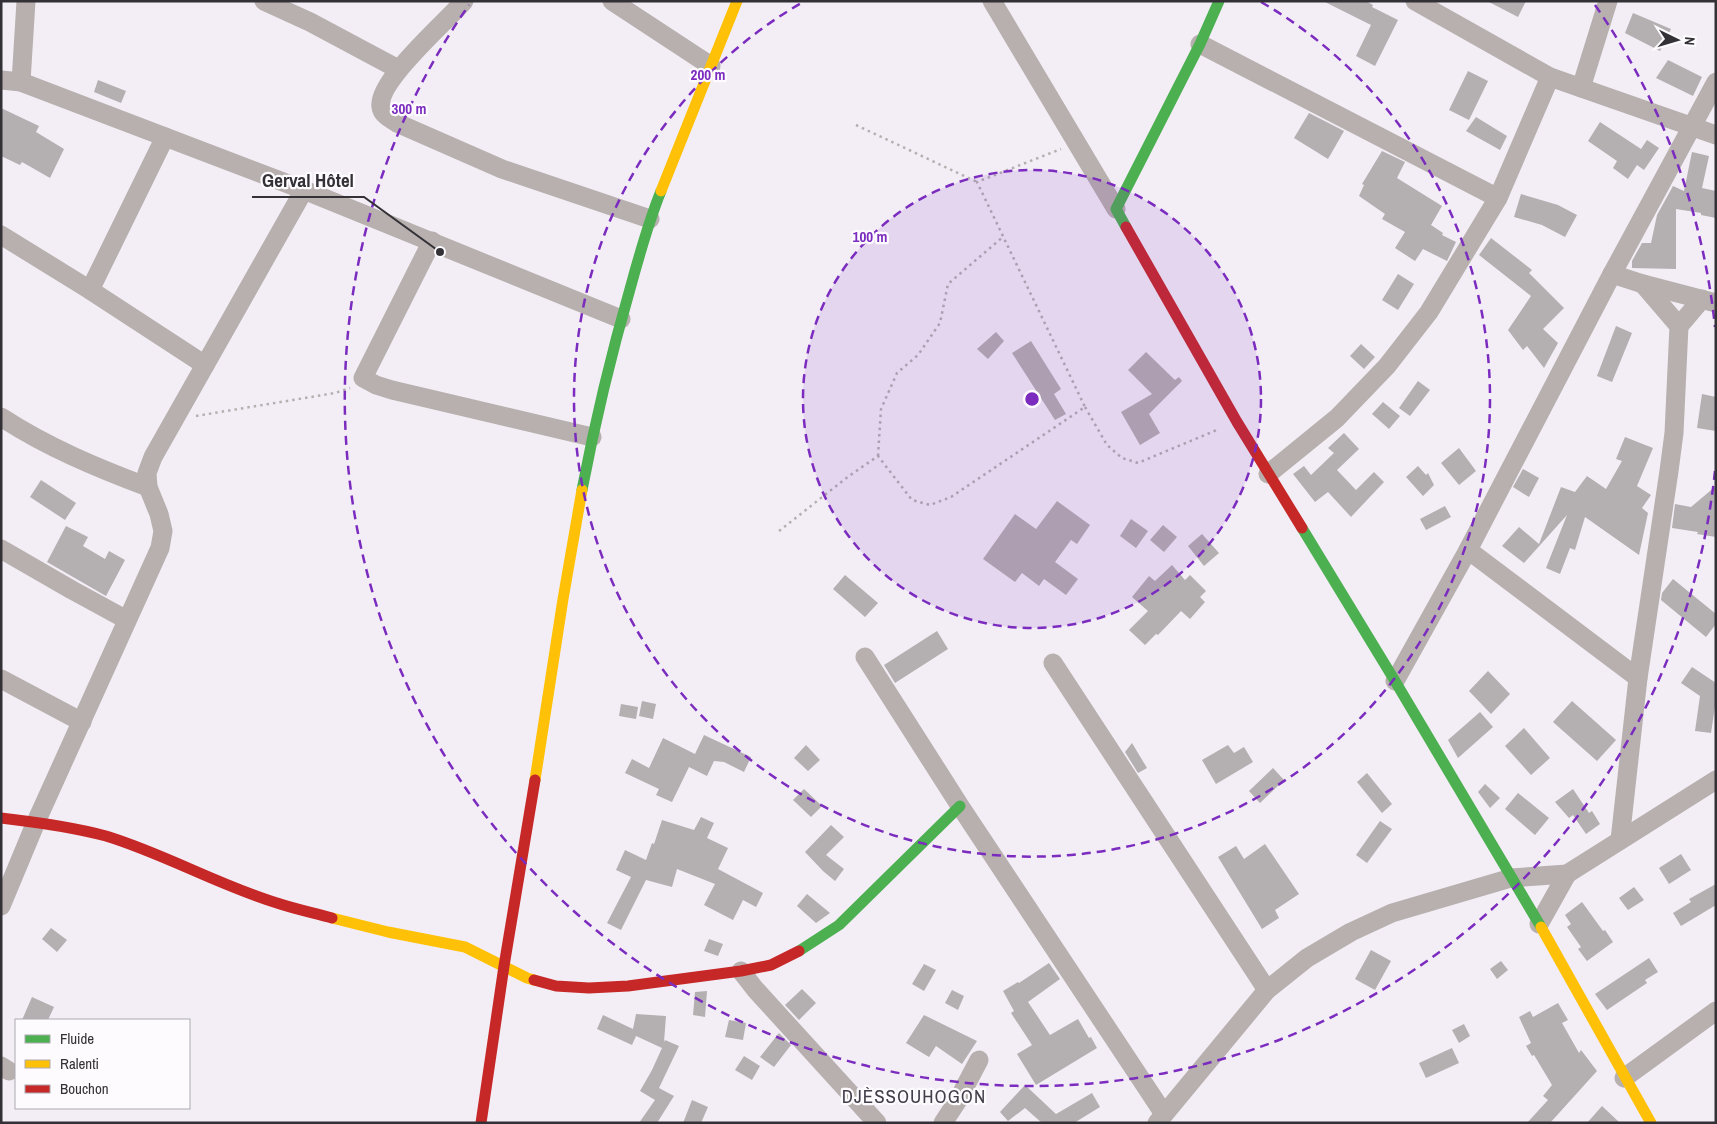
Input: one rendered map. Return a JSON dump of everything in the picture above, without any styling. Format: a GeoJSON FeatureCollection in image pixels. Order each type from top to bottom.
{"type":"FeatureCollection","features":[{"type":"Feature","properties":{"kind":"street"},"geometry":{"type":"LineString","coordinates":[[20,82],[26,1]]}},
{"type":"Feature","properties":{"kind":"street"},"geometry":{"type":"LineString","coordinates":[[264,1],[310,22],[398,69]]}},
{"type":"Feature","properties":{"kind":"street"},"geometry":{"type":"LineString","coordinates":[[612,1],[711,66]]}},
{"type":"Feature","properties":{"kind":"street"},"geometry":{"type":"LineString","coordinates":[[481,1123],[504,966],[534,791],[563,599],[592,436],[621,319],[650,219],[737,1]]}},
{"type":"Feature","properties":{"kind":"street"},"geometry":{"type":"LineString","coordinates":[[992,1],[1116,209],[1237,422],[1395,681],[1539,924],[1651,1123]]}},
{"type":"Feature","properties":{"kind":"street"},"geometry":{"type":"LineString","coordinates":[[1116,209],[1200,44],[1219,1]]}},
{"type":"Feature","properties":{"kind":"street"},"geometry":{"type":"LineString","coordinates":[[1415,1],[1550,77],[1716,135]]}},
{"type":"Feature","properties":{"kind":"street"},"geometry":{"type":"LineString","coordinates":[[1581,88],[1608,1]]}},
{"type":"Feature","properties":{"kind":"street"},"geometry":{"type":"LineString","coordinates":[[454,5],[398,69],[384,92],[380,108],[385,115],[397,123],[502,169],[650,219]]}},
{"type":"Feature","properties":{"kind":"street"},"geometry":{"type":"LineString","coordinates":[[1200,44],[1498,198]]}},
{"type":"Feature","properties":{"kind":"street"},"geometry":{"type":"LineString","coordinates":[[1268,474],[1337,418],[1387,366],[1429,312],[1498,198],[1550,77]]}},
{"type":"Feature","properties":{"kind":"street"},"geometry":{"type":"LineString","coordinates":[[1,80],[20,82],[304,190],[621,319]]}},
{"type":"Feature","properties":{"kind":"street"},"geometry":{"type":"LineString","coordinates":[[1395,681],[1468,550],[1612,274],[1716,82]]}},
{"type":"Feature","properties":{"kind":"street"},"geometry":{"type":"LineString","coordinates":[[90,290],[165,137]]}},
{"type":"Feature","properties":{"kind":"street"},"geometry":{"type":"LineString","coordinates":[[1,906],[36,822],[160,548],[164,531],[148,487],[147,473],[153,457],[304,190]]}},
{"type":"Feature","properties":{"kind":"street"},"geometry":{"type":"LineString","coordinates":[[1,235],[205,364]]}},
{"type":"Feature","properties":{"kind":"street"},"geometry":{"type":"LineString","coordinates":[[432,241],[363,378],[392,390],[592,436]]}},
{"type":"Feature","properties":{"kind":"street"},"geometry":{"type":"LineString","coordinates":[[1612,274],[1709,301]]}},
{"type":"Feature","properties":{"kind":"street"},"geometry":{"type":"LineString","coordinates":[[1620,840],[1638,678],[1674,433],[1679,326],[1643,284]]}},
{"type":"Feature","properties":{"kind":"street"},"geometry":{"type":"LineString","coordinates":[[1679,326],[1709,301]]}},
{"type":"Feature","properties":{"kind":"street"},"geometry":{"type":"LineString","coordinates":[[1,417],[24,432],[65,453],[148,487]]}},
{"type":"Feature","properties":{"kind":"street"},"geometry":{"type":"LineString","coordinates":[[1,548],[127,620]]}},
{"type":"Feature","properties":{"kind":"street"},"geometry":{"type":"LineString","coordinates":[[1468,550],[1638,678]]}},
{"type":"Feature","properties":{"kind":"street"},"geometry":{"type":"LineString","coordinates":[[865,657],[1160,1119],[1266,990],[1307,958],[1351,932],[1392,913],[1511,878],[1567,874]]}},
{"type":"Feature","properties":{"kind":"street"},"geometry":{"type":"LineString","coordinates":[[1053,662],[1266,990]]}},
{"type":"Feature","properties":{"kind":"street"},"geometry":{"type":"LineString","coordinates":[[1,679],[82,722]]}},
{"type":"Feature","properties":{"kind":"street"},"geometry":{"type":"LineString","coordinates":[[1539,924],[1567,874],[1716,780]]}},
{"type":"Feature","properties":{"kind":"street"},"geometry":{"type":"LineString","coordinates":[[1,818],[36,822],[105,836],[140,848],[276,903],[388,932],[465,947],[527,978],[556,986],[589,988],[628,986],[741,971],[771,965],[783,960],[840,925],[960,806]]}},
{"type":"Feature","properties":{"kind":"street"},"geometry":{"type":"LineString","coordinates":[[741,971],[754,989],[877,1123]]}},
{"type":"Feature","properties":{"kind":"street"},"geometry":{"type":"LineString","coordinates":[[1624,1078],[1716,1011]]}},
{"type":"Feature","properties":{"kind":"street"},"geometry":{"type":"LineString","coordinates":[[943,1123],[958,1100],[979,1060]]}},
{"type":"Feature","properties":{"kind":"path"},"geometry":{"type":"LineString","coordinates":[[856,126],[977,182],[1086,407],[1107,445],[1122,458],[1138,463],[1237,422]]}},
{"type":"Feature","properties":{"kind":"path"},"geometry":{"type":"LineString","coordinates":[[977,182],[1076,144]]}},
{"type":"Feature","properties":{"kind":"path"},"geometry":{"type":"LineString","coordinates":[[1004,236],[948,284],[940,323],[918,354],[897,374],[881,409],[878,456],[912,500],[930,505],[951,497],[1086,407]]}},
{"type":"Feature","properties":{"kind":"path"},"geometry":{"type":"LineString","coordinates":[[172,421],[212,412],[335,394],[353,386],[363,378]]}},
{"type":"Feature","properties":{"kind":"path"},"geometry":{"type":"LineString","coordinates":[[778,531],[878,456]]}},
{"type":"Feature","properties":{"kind":"building"},"geometry":{"type":"Polygon","coordinates":[[[1323,1],[1366,1],[1373,5],[1372,7],[1398,20],[1375,66],[1356,56],[1371,25],[1323,1]]]}},
{"type":"Feature","properties":{"kind":"building"},"geometry":{"type":"Polygon","coordinates":[[[1487,1],[1526,1],[1518,17],[1487,1]]]}},
{"type":"Feature","properties":{"kind":"building"},"geometry":{"type":"Polygon","coordinates":[[[1633,13],[1671,29],[1660,51],[1625,33],[1633,13]]]}},
{"type":"Feature","properties":{"kind":"building"},"geometry":{"type":"Polygon","coordinates":[[[1668,60],[1702,77],[1693,96],[1656,78],[1668,60]]]}},
{"type":"Feature","properties":{"kind":"building"},"geometry":{"type":"Polygon","coordinates":[[[1468,71],[1488,81],[1469,120],[1449,110],[1468,71]]]}},
{"type":"Feature","properties":{"kind":"building"},"geometry":{"type":"Polygon","coordinates":[[[98,80],[126,91],[121,103],[94,92],[98,80]]]}},
{"type":"Feature","properties":{"kind":"building"},"geometry":{"type":"Polygon","coordinates":[[[1,108],[39,126],[36,132],[64,149],[50,178],[22,162],[20,165],[1,156],[1,108]]]}},
{"type":"Feature","properties":{"kind":"building"},"geometry":{"type":"Polygon","coordinates":[[[1309,113],[1344,131],[1328,159],[1294,138],[1309,113]]]}},
{"type":"Feature","properties":{"kind":"building"},"geometry":{"type":"Polygon","coordinates":[[[1476,117],[1507,136],[1500,150],[1466,131],[1476,117]]]}},
{"type":"Feature","properties":{"kind":"building"},"geometry":{"type":"Polygon","coordinates":[[[1600,122],[1641,149],[1647,140],[1659,148],[1644,170],[1637,165],[1628,179],[1613,168],[1617,161],[1588,141],[1600,122]]]}},
{"type":"Feature","properties":{"kind":"building"},"geometry":{"type":"Polygon","coordinates":[[[1382,151],[1405,162],[1397,178],[1442,206],[1431,225],[1443,233],[1442,235],[1456,242],[1447,261],[1423,249],[1415,261],[1395,248],[1405,232],[1382,219],[1385,214],[1359,196],[1364,185],[1362,184],[1382,151]]]}},
{"type":"Feature","properties":{"kind":"building"},"geometry":{"type":"Polygon","coordinates":[[[1692,152],[1709,156],[1702,188],[1716,191],[1716,218],[1701,215],[1701,213],[1676,209],[1676,269],[1632,268],[1632,261],[1642,243],[1651,243],[1657,215],[1673,186],[1684,191],[1692,152]]]}},
{"type":"Feature","properties":{"kind":"building"},"geometry":{"type":"Polygon","coordinates":[[[1521,194],[1558,205],[1577,215],[1565,237],[1542,225],[1514,217],[1521,194]]]}},
{"type":"Feature","properties":{"kind":"building"},"geometry":{"type":"Polygon","coordinates":[[[1491,238],[1532,270],[1529,273],[1564,308],[1543,329],[1558,343],[1544,368],[1527,346],[1523,350],[1508,330],[1531,296],[1479,255],[1491,238]]]}},
{"type":"Feature","properties":{"kind":"building"},"geometry":{"type":"Polygon","coordinates":[[[1398,274],[1414,284],[1398,310],[1382,300],[1398,274]]]}},
{"type":"Feature","properties":{"kind":"building"},"geometry":{"type":"Polygon","coordinates":[[[1616,326],[1632,333],[1612,382],[1597,376],[1616,326]]]}},
{"type":"Feature","properties":{"kind":"building"},"geometry":{"type":"Polygon","coordinates":[[[996,332],[1004,341],[988,359],[977,349],[996,332]]]}},
{"type":"Feature","properties":{"kind":"building"},"geometry":{"type":"Polygon","coordinates":[[[1031,341],[1061,389],[1054,394],[1066,414],[1055,420],[1012,353],[1031,341]]]}},
{"type":"Feature","properties":{"kind":"building"},"geometry":{"type":"Polygon","coordinates":[[[1361,344],[1375,357],[1364,369],[1350,356],[1361,344]]]}},
{"type":"Feature","properties":{"kind":"building"},"geometry":{"type":"Polygon","coordinates":[[[1146,352],[1175,380],[1179,377],[1182,381],[1149,414],[1160,433],[1140,445],[1121,412],[1152,394],[1128,370],[1146,352]]]}},
{"type":"Feature","properties":{"kind":"building"},"geometry":{"type":"Polygon","coordinates":[[[1418,381],[1430,390],[1410,416],[1399,408],[1418,381]]]}},
{"type":"Feature","properties":{"kind":"building"},"geometry":{"type":"Polygon","coordinates":[[[1702,394],[1716,397],[1716,431],[1697,428],[1702,394]]]}},
{"type":"Feature","properties":{"kind":"building"},"geometry":{"type":"Polygon","coordinates":[[[1383,402],[1400,416],[1389,429],[1372,414],[1383,402]]]}},
{"type":"Feature","properties":{"kind":"building"},"geometry":{"type":"Polygon","coordinates":[[[1344,433],[1359,449],[1337,470],[1356,490],[1374,472],[1384,482],[1351,517],[1328,492],[1315,502],[1293,474],[1304,466],[1311,475],[1334,453],[1328,448],[1344,433]]]}},
{"type":"Feature","properties":{"kind":"building"},"geometry":{"type":"Polygon","coordinates":[[[1625,437],[1653,448],[1637,486],[1651,495],[1642,508],[1648,513],[1639,555],[1585,517],[1575,550],[1570,548],[1560,574],[1546,568],[1567,515],[1524,563],[1502,546],[1519,527],[1539,544],[1561,487],[1575,492],[1587,476],[1606,489],[1622,461],[1616,459],[1625,437]]]}},
{"type":"Feature","properties":{"kind":"building"},"geometry":{"type":"Polygon","coordinates":[[[1459,448],[1476,471],[1459,485],[1441,463],[1459,448]]]}},
{"type":"Feature","properties":{"kind":"building"},"geometry":{"type":"Polygon","coordinates":[[[1418,466],[1426,475],[1428,473],[1434,485],[1423,496],[1406,477],[1418,466]]]}},
{"type":"Feature","properties":{"kind":"building"},"geometry":{"type":"Polygon","coordinates":[[[1523,469],[1539,478],[1529,497],[1513,487],[1523,469]]]}},
{"type":"Feature","properties":{"kind":"building"},"geometry":{"type":"Polygon","coordinates":[[[41,480],[76,503],[65,520],[30,497],[41,480]]]}},
{"type":"Feature","properties":{"kind":"building"},"geometry":{"type":"Polygon","coordinates":[[[1716,486],[1716,537],[1672,528],[1675,504],[1691,507],[1716,486]]]}},
{"type":"Feature","properties":{"kind":"building"},"geometry":{"type":"Polygon","coordinates":[[[1057,501],[1090,525],[1077,544],[1071,540],[1055,562],[1078,579],[1066,595],[1044,579],[1039,586],[1022,573],[1015,582],[983,559],[1015,514],[1036,529],[1057,501]]]}},
{"type":"Feature","properties":{"kind":"building"},"geometry":{"type":"Polygon","coordinates":[[[1445,506],[1451,517],[1426,530],[1420,519],[1445,506]]]}},
{"type":"Feature","properties":{"kind":"building"},"geometry":{"type":"Polygon","coordinates":[[[1131,519],[1148,531],[1136,548],[1120,536],[1131,519]]]}},
{"type":"Feature","properties":{"kind":"building"},"geometry":{"type":"Polygon","coordinates":[[[1163,525],[1177,537],[1164,552],[1150,540],[1163,525]]]}},
{"type":"Feature","properties":{"kind":"building"},"geometry":{"type":"Polygon","coordinates":[[[66,526],[88,537],[83,546],[105,559],[109,551],[125,560],[106,596],[47,562],[66,526]]]}},
{"type":"Feature","properties":{"kind":"building"},"geometry":{"type":"Polygon","coordinates":[[[1202,534],[1219,553],[1204,566],[1188,546],[1202,534]]]}},
{"type":"Feature","properties":{"kind":"building"},"geometry":{"type":"Polygon","coordinates":[[[1172,565],[1185,580],[1190,575],[1206,591],[1200,597],[1205,602],[1190,619],[1181,611],[1158,635],[1156,634],[1145,645],[1129,630],[1148,611],[1132,597],[1149,576],[1155,581],[1172,565]]]}},
{"type":"Feature","properties":{"kind":"building"},"geometry":{"type":"Polygon","coordinates":[[[845,575],[878,603],[865,617],[833,589],[845,575]]]}},
{"type":"Feature","properties":{"kind":"building"},"geometry":{"type":"Polygon","coordinates":[[[1673,579],[1716,614],[1716,624],[1706,637],[1661,600],[1662,593],[1673,579]]]}},
{"type":"Feature","properties":{"kind":"building"},"geometry":{"type":"Polygon","coordinates":[[[937,631],[948,649],[895,683],[884,665],[937,631]]]}},
{"type":"Feature","properties":{"kind":"building"},"geometry":{"type":"Polygon","coordinates":[[[1692,667],[1716,683],[1716,700],[1711,733],[1695,731],[1700,696],[1681,683],[1692,667]]]}},
{"type":"Feature","properties":{"kind":"building"},"geometry":{"type":"Polygon","coordinates":[[[1488,671],[1510,694],[1491,714],[1469,691],[1488,671]]]}},
{"type":"Feature","properties":{"kind":"building"},"geometry":{"type":"Polygon","coordinates":[[[642,701],[656,704],[653,719],[639,716],[642,701]]]}},
{"type":"Feature","properties":{"kind":"building"},"geometry":{"type":"Polygon","coordinates":[[[1572,701],[1616,740],[1597,761],[1553,722],[1572,701]]]}},
{"type":"Feature","properties":{"kind":"building"},"geometry":{"type":"Polygon","coordinates":[[[621,704],[638,707],[636,719],[619,716],[621,704]]]}},
{"type":"Feature","properties":{"kind":"building"},"geometry":{"type":"Polygon","coordinates":[[[1480,712],[1493,727],[1458,758],[1448,740],[1480,712]]]}},
{"type":"Feature","properties":{"kind":"building"},"geometry":{"type":"Polygon","coordinates":[[[1524,728],[1550,758],[1531,775],[1505,746],[1524,728]]]}},
{"type":"Feature","properties":{"kind":"building"},"geometry":{"type":"Polygon","coordinates":[[[704,735],[751,757],[744,772],[724,762],[714,761],[707,776],[689,767],[672,802],[656,795],[659,789],[625,773],[632,759],[649,768],[663,738],[695,754],[704,735]]]}},
{"type":"Feature","properties":{"kind":"building"},"geometry":{"type":"Polygon","coordinates":[[[1132,743],[1147,768],[1138,773],[1125,752],[1132,743]]]}},
{"type":"Feature","properties":{"kind":"building"},"geometry":{"type":"Polygon","coordinates":[[[806,745],[820,760],[808,771],[794,758],[806,745]]]}},
{"type":"Feature","properties":{"kind":"building"},"geometry":{"type":"Polygon","coordinates":[[[1228,745],[1234,753],[1244,747],[1253,762],[1216,784],[1202,760],[1228,745]]]}},
{"type":"Feature","properties":{"kind":"building"},"geometry":{"type":"Polygon","coordinates":[[[1273,768],[1284,780],[1260,803],[1249,791],[1273,768]]]}},
{"type":"Feature","properties":{"kind":"building"},"geometry":{"type":"Polygon","coordinates":[[[1367,773],[1392,804],[1382,813],[1357,782],[1367,773]]]}},
{"type":"Feature","properties":{"kind":"building"},"geometry":{"type":"Polygon","coordinates":[[[1485,784],[1500,798],[1490,808],[1478,792],[1485,784]]]}},
{"type":"Feature","properties":{"kind":"building"},"geometry":{"type":"Polygon","coordinates":[[[804,789],[822,806],[811,817],[793,800],[804,789]]]}},
{"type":"Feature","properties":{"kind":"building"},"geometry":{"type":"Polygon","coordinates":[[[1573,789],[1589,813],[1592,811],[1600,824],[1586,834],[1573,815],[1569,818],[1555,802],[1573,789]]]}},
{"type":"Feature","properties":{"kind":"building"},"geometry":{"type":"Polygon","coordinates":[[[1518,793],[1549,818],[1535,835],[1505,809],[1518,793]]]}},
{"type":"Feature","properties":{"kind":"building"},"geometry":{"type":"Polygon","coordinates":[[[701,817],[714,823],[707,838],[728,848],[718,869],[763,893],[756,907],[743,900],[733,920],[704,905],[715,884],[677,869],[672,887],[646,880],[621,930],[607,923],[631,877],[616,870],[625,850],[646,860],[662,820],[694,830],[701,817]]]}},
{"type":"Feature","properties":{"kind":"building"},"geometry":{"type":"Polygon","coordinates":[[[1380,821],[1392,829],[1367,863],[1356,855],[1380,821]]]}},
{"type":"Feature","properties":{"kind":"building"},"geometry":{"type":"Polygon","coordinates":[[[831,825],[844,837],[826,855],[844,869],[835,881],[805,852],[831,825]]]}},
{"type":"Feature","properties":{"kind":"building"},"geometry":{"type":"Polygon","coordinates":[[[1265,844],[1299,894],[1275,910],[1279,918],[1262,929],[1218,857],[1236,846],[1244,859],[1265,844]]]}},
{"type":"Feature","properties":{"kind":"building"},"geometry":{"type":"Polygon","coordinates":[[[1681,854],[1691,870],[1669,884],[1659,868],[1681,854]]]}},
{"type":"Feature","properties":{"kind":"building"},"geometry":{"type":"Polygon","coordinates":[[[1716,884],[1716,905],[1681,926],[1673,913],[1691,902],[1689,899],[1716,884]]]}},
{"type":"Feature","properties":{"kind":"building"},"geometry":{"type":"Polygon","coordinates":[[[1634,887],[1644,900],[1628,910],[1619,898],[1634,887]]]}},
{"type":"Feature","properties":{"kind":"building"},"geometry":{"type":"Polygon","coordinates":[[[807,894],[830,913],[816,923],[797,906],[807,894]]]}},
{"type":"Feature","properties":{"kind":"building"},"geometry":{"type":"Polygon","coordinates":[[[1582,902],[1613,942],[1587,961],[1578,949],[1581,947],[1567,927],[1571,924],[1565,915],[1582,902]]]}},
{"type":"Feature","properties":{"kind":"building"},"geometry":{"type":"Polygon","coordinates":[[[51,928],[67,940],[57,952],[42,939],[51,928]]]}},
{"type":"Feature","properties":{"kind":"building"},"geometry":{"type":"Polygon","coordinates":[[[709,939],[723,944],[718,956],[704,951],[709,939]]]}},
{"type":"Feature","properties":{"kind":"building"},"geometry":{"type":"Polygon","coordinates":[[[1371,950],[1391,961],[1375,990],[1355,979],[1371,950]]]}},
{"type":"Feature","properties":{"kind":"building"},"geometry":{"type":"Polygon","coordinates":[[[1649,958],[1658,972],[1645,980],[1647,983],[1607,1010],[1595,994],[1649,958]]]}},
{"type":"Feature","properties":{"kind":"building"},"geometry":{"type":"Polygon","coordinates":[[[1501,961],[1508,970],[1497,979],[1490,969],[1501,961]]]}},
{"type":"Feature","properties":{"kind":"building"},"geometry":{"type":"Polygon","coordinates":[[[1049,963],[1060,979],[1028,1002],[1050,1035],[1078,1019],[1097,1048],[1036,1085],[1017,1054],[1032,1045],[1011,1013],[1014,1011],[1003,991],[1049,963]]]}},
{"type":"Feature","properties":{"kind":"building"},"geometry":{"type":"Polygon","coordinates":[[[924,964],[936,970],[924,991],[912,984],[924,964]]]}},
{"type":"Feature","properties":{"kind":"building"},"geometry":{"type":"Polygon","coordinates":[[[802,989],[816,1003],[799,1020],[785,1005],[802,989]]]}},
{"type":"Feature","properties":{"kind":"building"},"geometry":{"type":"Polygon","coordinates":[[[952,990],[964,996],[958,1010],[945,1003],[952,990]]]}},
{"type":"Feature","properties":{"kind":"building"},"geometry":{"type":"Polygon","coordinates":[[[707,991],[705,1017],[693,1015],[695,992],[707,991]]]}},
{"type":"Feature","properties":{"kind":"building"},"geometry":{"type":"Polygon","coordinates":[[[32,997],[54,1007],[48,1019],[22,1019],[32,997]]]}},
{"type":"Feature","properties":{"kind":"building"},"geometry":{"type":"Polygon","coordinates":[[[1558,1003],[1568,1020],[1562,1023],[1579,1053],[1581,1050],[1597,1071],[1550,1123],[1527,1123],[1548,1100],[1543,1096],[1552,1085],[1534,1055],[1532,1056],[1526,1046],[1531,1043],[1519,1017],[1530,1011],[1533,1017],[1558,1003]]]}},
{"type":"Feature","properties":{"kind":"building"},"geometry":{"type":"Polygon","coordinates":[[[636,1014],[666,1016],[664,1042],[665,1040],[679,1046],[659,1088],[674,1096],[657,1123],[639,1123],[655,1100],[640,1091],[662,1048],[636,1036],[632,1045],[597,1029],[603,1015],[633,1029],[636,1014]]]}},
{"type":"Feature","properties":{"kind":"building"},"geometry":{"type":"Polygon","coordinates":[[[924,1015],[977,1041],[962,1064],[936,1046],[929,1057],[906,1043],[924,1015]]]}},
{"type":"Feature","properties":{"kind":"building"},"geometry":{"type":"Polygon","coordinates":[[[729,1020],[746,1023],[743,1040],[725,1037],[729,1020]]]}},
{"type":"Feature","properties":{"kind":"building"},"geometry":{"type":"Polygon","coordinates":[[[1464,1024],[1470,1036],[1459,1043],[1452,1030],[1464,1024]]]}},
{"type":"Feature","properties":{"kind":"building"},"geometry":{"type":"Polygon","coordinates":[[[779,1033],[791,1045],[774,1067],[760,1057],[779,1033]]]}},
{"type":"Feature","properties":{"kind":"building"},"geometry":{"type":"Polygon","coordinates":[[[1452,1048],[1459,1063],[1426,1078],[1419,1063],[1452,1048]]]}},
{"type":"Feature","properties":{"kind":"building"},"geometry":{"type":"Polygon","coordinates":[[[744,1056],[760,1066],[752,1080],[735,1070],[744,1056]]]}},
{"type":"Feature","properties":{"kind":"building"},"geometry":{"type":"Polygon","coordinates":[[[1025,1085],[1056,1114],[1092,1093],[1100,1107],[1074,1123],[1042,1123],[1025,1108],[1008,1121],[1000,1112],[1025,1085]]]}},
{"type":"Feature","properties":{"kind":"building"},"geometry":{"type":"Polygon","coordinates":[[[692,1100],[708,1107],[701,1123],[683,1123],[692,1100]]]}},
{"type":"Feature","properties":{"kind":"building"},"geometry":{"type":"Polygon","coordinates":[[[1602,1106],[1620,1123],[1587,1123],[1602,1106]]]}},
{"type":"Feature","properties":{"kind":"traffic: fast"},"geometry":{"type":"LineString","coordinates":[[1126,227],[1116,209],[1200,44],[1219,1]]}},
{"type":"Feature","properties":{"kind":"traffic: fast"},"geometry":{"type":"LineString","coordinates":[[582,490],[616,339],[644,240],[661,191]]}},
{"type":"Feature","properties":{"kind":"traffic: fast"},"geometry":{"type":"LineString","coordinates":[[1302,528],[1541,927]]}},
{"type":"Feature","properties":{"kind":"traffic: fast"},"geometry":{"type":"LineString","coordinates":[[799,951],[839,925],[960,806]]}},
{"type":"Feature","properties":{"kind":"traffic: slow"},"geometry":{"type":"LineString","coordinates":[[661,191],[737,1]]}},
{"type":"Feature","properties":{"kind":"traffic: slow"},"geometry":{"type":"LineString","coordinates":[[535,780],[582,490]]}},
{"type":"Feature","properties":{"kind":"traffic: slow"},"geometry":{"type":"LineString","coordinates":[[332,918],[388,932],[465,947],[534,980]]}},
{"type":"Feature","properties":{"kind":"traffic: slow"},"geometry":{"type":"LineString","coordinates":[[1541,927],[1651,1123]]}},
{"type":"Feature","properties":{"kind":"traffic: jam"},"geometry":{"type":"LineString","coordinates":[[1126,227],[1237,422],[1302,528]]}},
{"type":"Feature","properties":{"kind":"traffic: jam"},"geometry":{"type":"LineString","coordinates":[[481,1123],[504,966],[535,780]]}},
{"type":"Feature","properties":{"kind":"traffic: jam"},"geometry":{"type":"LineString","coordinates":[[1,818],[54,825],[106,836],[128,843],[255,896],[332,918]]}},
{"type":"Feature","properties":{"kind":"traffic: jam"},"geometry":{"type":"LineString","coordinates":[[534,980],[556,986],[589,988],[628,986],[741,971],[771,965],[799,951]]}},
{"type":"Feature","properties":{"kind":"place","name":"Gerval Hôtel"},"geometry":{"type":"Point","coordinates":[440,252]}},
{"type":"Feature","properties":{"kind":"district","name":"DJÈSSOUHOGON"},"geometry":{"type":"Point","coordinates":[914,1096]}}]}
